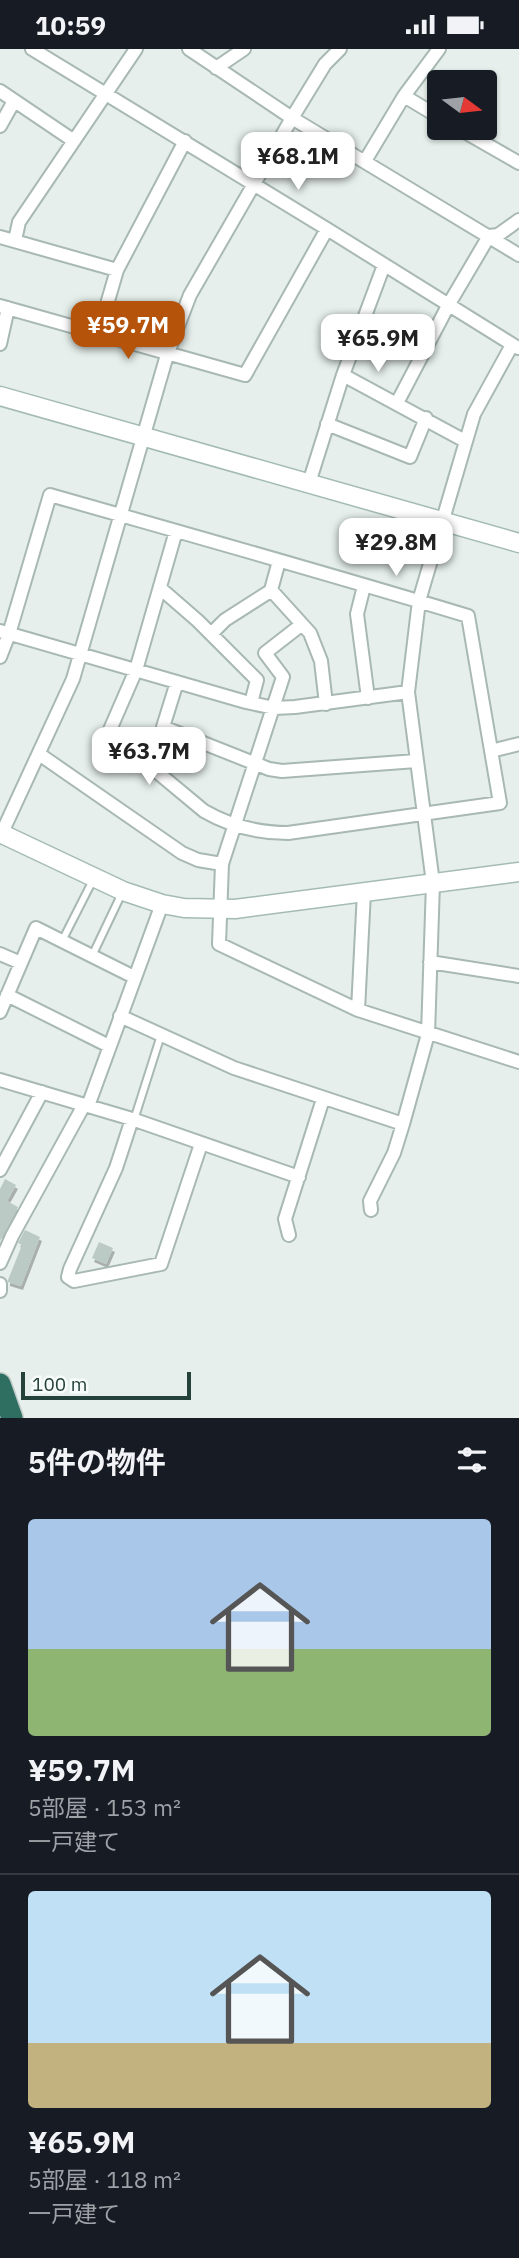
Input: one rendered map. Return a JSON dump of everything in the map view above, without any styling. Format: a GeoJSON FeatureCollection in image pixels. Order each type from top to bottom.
{"type":"FeatureCollection","features":[{"type":"Feature","properties":{"kind":"highway"},"geometry":{"type":"LineString","coordinates":[[0,1384],[12,1418]]}},
{"type":"Feature","properties":{"kind":"street"},"geometry":{"type":"LineString","coordinates":[[15,240],[19,222],[136,49]]}},
{"type":"Feature","properties":{"kind":"street"},"geometry":{"type":"LineString","coordinates":[[189,49],[292,118],[519,254]]}},
{"type":"Feature","properties":{"kind":"street"},"geometry":{"type":"LineString","coordinates":[[216,68],[244,49]]}},
{"type":"Feature","properties":{"kind":"street"},"geometry":{"type":"LineString","coordinates":[[340,49],[325,64],[292,118],[190,295],[167,355],[81,655],[63,703],[1,835],[123,891],[184,908],[220,910],[519,872]]}},
{"type":"Feature","properties":{"kind":"street"},"geometry":{"type":"LineString","coordinates":[[365,161],[404,96],[439,49]]}},
{"type":"Feature","properties":{"kind":"street"},"geometry":{"type":"LineString","coordinates":[[41,51],[106,94],[516,347],[474,414],[419,601],[408,692],[433,884],[428,1034],[394,1153],[370,1201],[371,1210]]}},
{"type":"Feature","properties":{"kind":"street"},"geometry":{"type":"LineString","coordinates":[[0,91],[75,141]]}},
{"type":"Feature","properties":{"kind":"street"},"geometry":{"type":"LineString","coordinates":[[404,96],[427,110]]}},
{"type":"Feature","properties":{"kind":"street"},"geometry":{"type":"LineString","coordinates":[[0,126],[14,101]]}},
{"type":"Feature","properties":{"kind":"street"},"geometry":{"type":"LineString","coordinates":[[479,140],[519,163]]}},
{"type":"Feature","properties":{"kind":"street"},"geometry":{"type":"LineString","coordinates":[[98,335],[117,270],[185,142]]}},
{"type":"Feature","properties":{"kind":"street"},"geometry":{"type":"LineString","coordinates":[[489,236],[498,235],[519,220]]}},
{"type":"Feature","properties":{"kind":"street"},"geometry":{"type":"LineString","coordinates":[[0,344],[4,307],[245,375],[327,229]]}},
{"type":"Feature","properties":{"kind":"street"},"geometry":{"type":"LineString","coordinates":[[397,403],[449,304],[489,236]]}},
{"type":"Feature","properties":{"kind":"street"},"geometry":{"type":"LineString","coordinates":[[0,237],[117,270]]}},
{"type":"Feature","properties":{"kind":"street"},"geometry":{"type":"LineString","coordinates":[[309,483],[343,375],[384,265]]}},
{"type":"Feature","properties":{"kind":"street"},"geometry":{"type":"LineString","coordinates":[[343,375],[465,441]]}},
{"type":"Feature","properties":{"kind":"street"},"geometry":{"type":"LineString","coordinates":[[0,396],[519,543]]}},
{"type":"Feature","properties":{"kind":"street"},"geometry":{"type":"LineString","coordinates":[[327,424],[410,457],[426,418]]}},
{"type":"Feature","properties":{"kind":"street"},"geometry":{"type":"LineString","coordinates":[[0,657],[5,633],[50,495],[121,515],[176,531],[279,561],[364,586],[419,601],[468,616],[500,803],[288,833],[262,832],[234,825],[204,811],[109,732],[136,670],[176,531]]}},
{"type":"Feature","properties":{"kind":"street"},"geometry":{"type":"LineString","coordinates":[[211,634],[225,620],[272,590],[279,561]]}},
{"type":"Feature","properties":{"kind":"street"},"geometry":{"type":"LineString","coordinates":[[364,586],[358,614],[368,698]]}},
{"type":"Feature","properties":{"kind":"street"},"geometry":{"type":"LineString","coordinates":[[160,588],[257,680],[251,703]]}},
{"type":"Feature","properties":{"kind":"street"},"geometry":{"type":"LineString","coordinates":[[272,590],[310,633],[321,661],[326,704]]}},
{"type":"Feature","properties":{"kind":"street"},"geometry":{"type":"LineString","coordinates":[[301,625],[265,653],[283,677],[222,864],[219,944],[358,1010],[519,1062]]}},
{"type":"Feature","properties":{"kind":"street"},"geometry":{"type":"LineString","coordinates":[[5,633],[274,708],[326,704],[408,692]]}},
{"type":"Feature","properties":{"kind":"street"},"geometry":{"type":"LineString","coordinates":[[177,682],[163,727],[255,765],[282,771],[416,761]]}},
{"type":"Feature","properties":{"kind":"street"},"geometry":{"type":"LineString","coordinates":[[491,751],[519,744]]}},
{"type":"Feature","properties":{"kind":"street"},"geometry":{"type":"LineString","coordinates":[[39,754],[182,853],[222,864]]}},
{"type":"Feature","properties":{"kind":"street"},"geometry":{"type":"LineString","coordinates":[[358,1010],[364,892]]}},
{"type":"Feature","properties":{"kind":"street"},"geometry":{"type":"LineString","coordinates":[[0,1263],[85,1105],[162,904]]}},
{"type":"Feature","properties":{"kind":"street"},"geometry":{"type":"LineString","coordinates":[[0,1011],[36,928],[134,977]]}},
{"type":"Feature","properties":{"kind":"street"},"geometry":{"type":"LineString","coordinates":[[0,954],[21,963]]}},
{"type":"Feature","properties":{"kind":"street"},"geometry":{"type":"LineString","coordinates":[[430,962],[519,976]]}},
{"type":"Feature","properties":{"kind":"street"},"geometry":{"type":"LineString","coordinates":[[7,995],[109,1046]]}},
{"type":"Feature","properties":{"kind":"street"},"geometry":{"type":"LineString","coordinates":[[120,1016],[234,1067],[403,1125]]}},
{"type":"Feature","properties":{"kind":"street"},"geometry":{"type":"LineString","coordinates":[[3,1084],[42,1092],[133,1119],[299,1177]]}},
{"type":"Feature","properties":{"kind":"street"},"geometry":{"type":"LineString","coordinates":[[1,1163],[42,1092]]}},
{"type":"Feature","properties":{"kind":"street"},"geometry":{"type":"LineString","coordinates":[[289,1235],[285,1219],[323,1098]]}},
{"type":"Feature","properties":{"kind":"street"},"geometry":{"type":"LineString","coordinates":[[133,1119],[116,1168],[70,1269],[68,1277],[74,1281],[161,1264],[201,1144]]}},
{"type":"Feature","properties":{"kind":"street"},"geometry":{"type":"LineString","coordinates":[[0,1284],[0,1291]]}},
{"type":"Feature","properties":{"kind":"lane"},"geometry":{"type":"LineString","coordinates":[[62,941],[94,878]]}},
{"type":"Feature","properties":{"kind":"lane"},"geometry":{"type":"LineString","coordinates":[[92,955],[123,891]]}},
{"type":"Feature","properties":{"kind":"lane"},"geometry":{"type":"LineString","coordinates":[[133,1119],[161,1035]]}},
{"type":"Feature","properties":{"kind":"building"},"geometry":{"type":"Polygon","coordinates":[[[5,1179],[16,1185],[7,1201],[18,1207],[0,1241],[0,1189],[5,1179]]]}},
{"type":"Feature","properties":{"kind":"building"},"geometry":{"type":"Polygon","coordinates":[[[25,1230],[40,1237],[21,1286],[8,1280],[22,1245],[18,1243],[25,1230]]]}},
{"type":"Feature","properties":{"kind":"building"},"geometry":{"type":"Polygon","coordinates":[[[99,1242],[113,1248],[106,1264],[92,1258],[99,1242]]]}}]}
